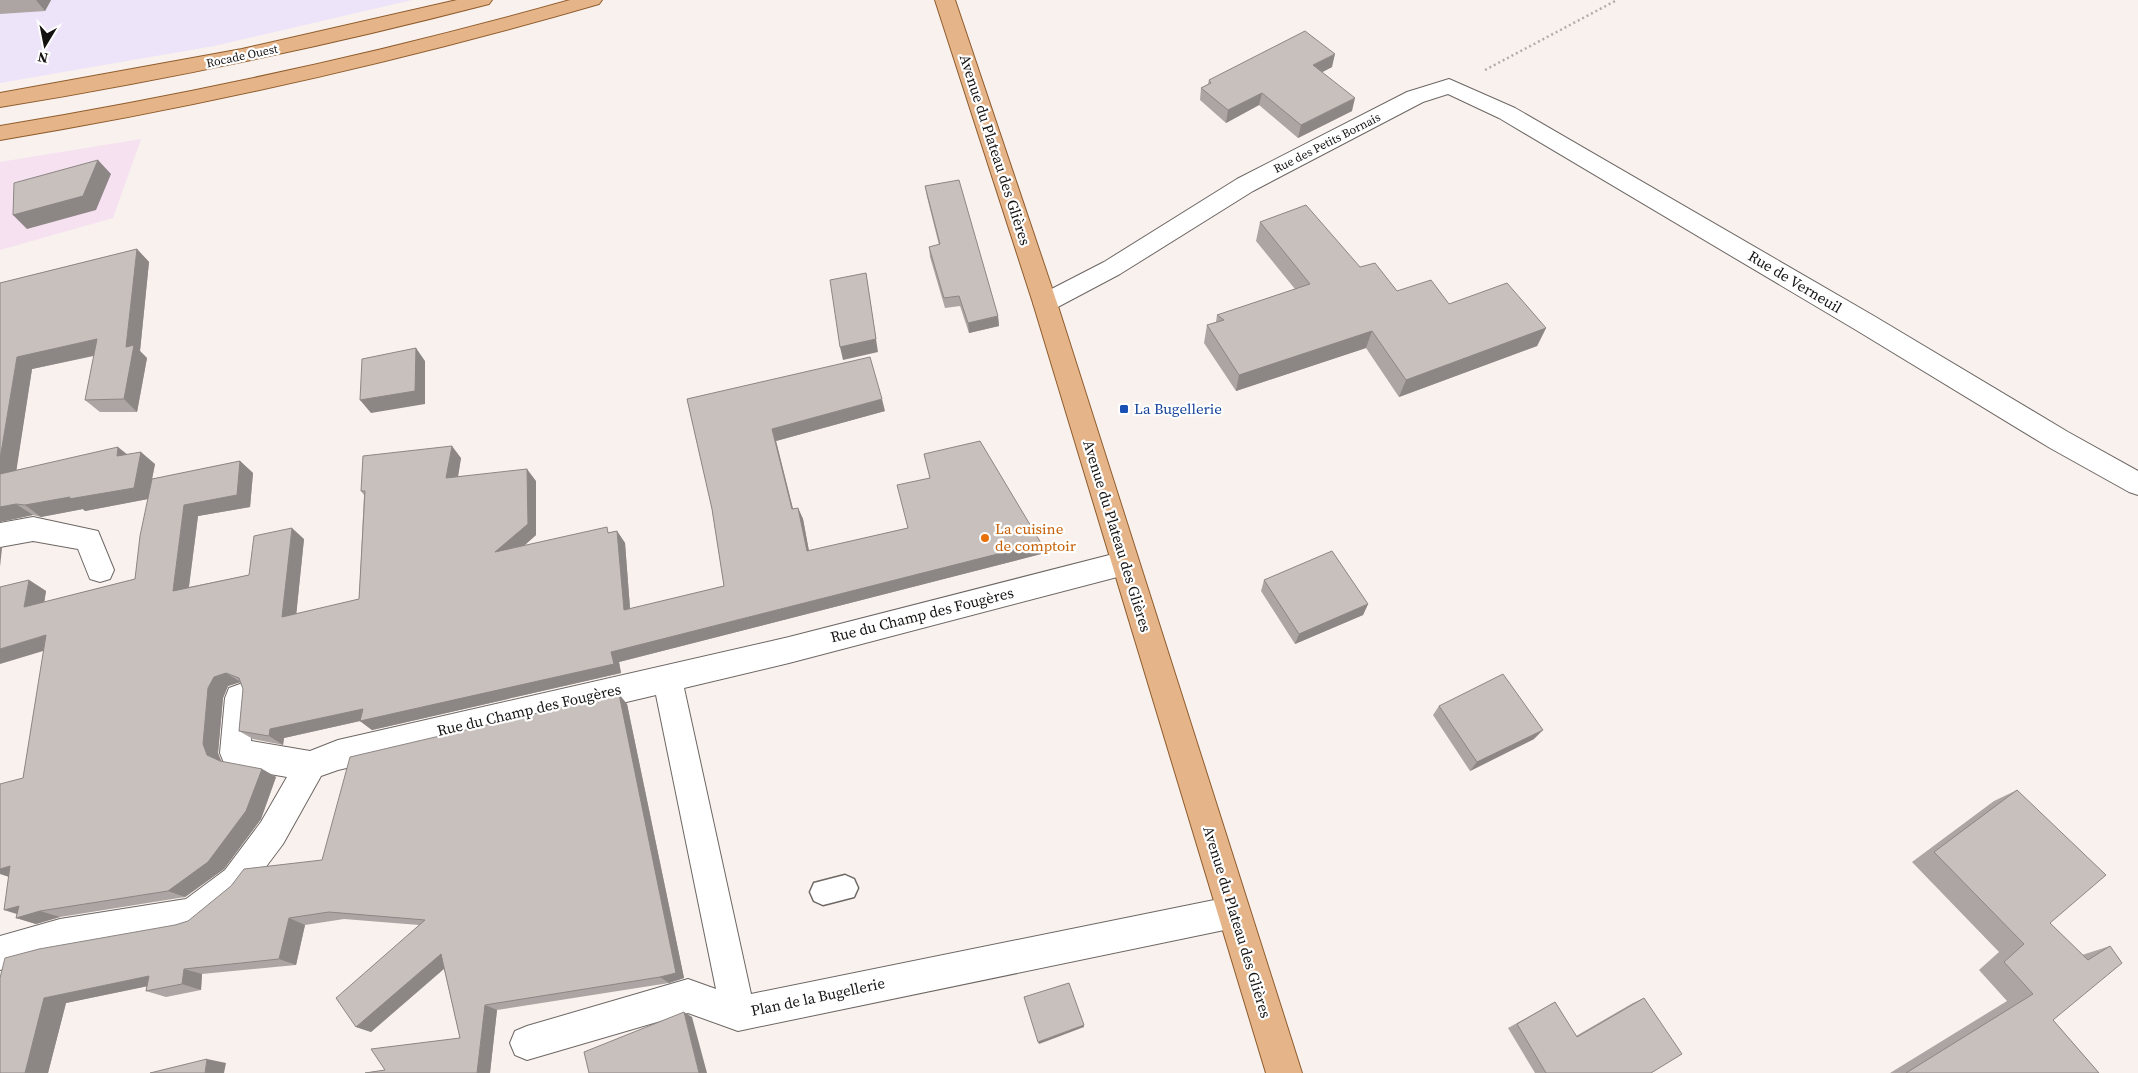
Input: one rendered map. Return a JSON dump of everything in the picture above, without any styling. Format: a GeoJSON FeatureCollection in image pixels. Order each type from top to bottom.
{"type":"FeatureCollection","features":[{"type":"Feature","properties":{"kind":"main road","name":"Rocade Ouest"},"geometry":{"type":"LineString","coordinates":[[0,100],[260,52],[482,0]]}},
{"type":"Feature","properties":{"kind":"main road"},"geometry":{"type":"LineString","coordinates":[[0,133],[180,100],[276,80],[458,37],[592,0]]}},
{"type":"Feature","properties":{"kind":"main road","name":"Avenue du Plateau des Glières"},"geometry":{"type":"LineString","coordinates":[[945,0],[1045,303],[1284,1073]]}},
{"type":"Feature","properties":{"kind":"street","name":"Rue des Petits Bornais"},"geometry":{"type":"LineString","coordinates":[[1045,303],[1112,268],[1245,185],[1415,97],[1449,86]]}},
{"type":"Feature","properties":{"kind":"street","name":"Rue de Verneuil"},"geometry":{"type":"LineString","coordinates":[[1449,86],[1515,118],[1865,323],[2059,440],[2138,484]]}},
{"type":"Feature","properties":{"kind":"street"},"geometry":{"type":"LineString","coordinates":[[0,535],[33,528],[88,539],[100,570]]}},
{"type":"Feature","properties":{"kind":"street","name":"Rue du Champ des Fougères"},"geometry":{"type":"LineString","coordinates":[[310,766],[338,755],[789,650],[1125,563]]}},
{"type":"Feature","properties":{"kind":"street","name":"Plan de la Bugellerie"},"geometry":{"type":"LineString","coordinates":[[666,678],[738,1014],[1234,912]]}},
{"type":"Feature","properties":{"kind":"street"},"geometry":{"type":"LineString","coordinates":[[0,954],[60,936],[193,914],[236,882],[272,833],[310,766],[235,753],[240,698]]}},
{"type":"Feature","properties":{"kind":"street"},"geometry":{"type":"LineString","coordinates":[[527,1043],[688,996],[738,1014]]}},
{"type":"Feature","properties":{"kind":"path"},"geometry":{"type":"LineString","coordinates":[[1449,86],[1462,82],[1616,0]]}},
{"type":"Feature","properties":{"kind":"shaded area"},"geometry":{"type":"Polygon","coordinates":[[[0,0],[412,0],[214,46],[0,83],[0,0]]]}},
{"type":"Feature","properties":{"kind":"shaded area"},"geometry":{"type":"Polygon","coordinates":[[[141,139],[113,218],[0,250],[0,162],[141,139]]]}},
{"type":"Feature","properties":{"kind":"building"},"geometry":{"type":"Polygon","coordinates":[[[1305,31],[1335,54],[1313,65],[1355,98],[1301,125],[1262,93],[1228,110],[1201,88],[1211,83],[1209,80],[1305,31]]]}},
{"type":"Feature","properties":{"kind":"building"},"geometry":{"type":"Polygon","coordinates":[[[98,160],[83,196],[13,215],[14,183],[98,160]]]}},
{"type":"Feature","properties":{"kind":"building"},"geometry":{"type":"Polygon","coordinates":[[[959,180],[998,316],[968,323],[959,296],[944,298],[929,247],[940,244],[925,186],[959,180]]]}},
{"type":"Feature","properties":{"kind":"building"},"geometry":{"type":"Polygon","coordinates":[[[1306,205],[1360,267],[1375,263],[1397,291],[1431,280],[1449,304],[1507,283],[1546,328],[1406,380],[1372,331],[1239,375],[1207,325],[1224,320],[1217,315],[1310,284],[1260,222],[1306,205]]]}},
{"type":"Feature","properties":{"kind":"building"},"geometry":{"type":"Polygon","coordinates":[[[137,249],[126,347],[134,345],[124,399],[85,400],[97,339],[17,357],[0,459],[0,283],[137,249]]]}},
{"type":"Feature","properties":{"kind":"building"},"geometry":{"type":"Polygon","coordinates":[[[866,273],[876,339],[840,347],[830,280],[866,273]]]}},
{"type":"Feature","properties":{"kind":"building"},"geometry":{"type":"Polygon","coordinates":[[[416,348],[415,391],[360,400],[362,359],[416,348]]]}},
{"type":"Feature","properties":{"kind":"building"},"geometry":{"type":"Polygon","coordinates":[[[870,357],[882,399],[772,429],[792,509],[798,508],[807,551],[908,528],[897,485],[930,478],[924,454],[980,441],[1041,543],[611,652],[614,664],[360,721],[363,709],[270,729],[269,736],[239,731],[243,689],[239,678],[226,673],[214,677],[208,688],[203,744],[207,755],[220,761],[262,769],[246,811],[208,862],[168,891],[40,911],[16,918],[19,906],[4,910],[10,866],[0,869],[0,784],[23,778],[46,635],[0,649],[0,587],[29,580],[24,607],[135,579],[140,536],[152,479],[240,461],[237,495],[184,505],[173,591],[249,575],[254,536],[292,528],[282,617],[359,599],[365,491],[361,491],[363,456],[452,446],[446,478],[527,469],[528,524],[495,552],[607,527],[608,533],[617,531],[624,610],[724,586],[712,509],[687,399],[870,357]]]}},
{"type":"Feature","properties":{"kind":"building"},"geometry":{"type":"Polygon","coordinates":[[[118,447],[117,456],[141,452],[134,488],[69,499],[70,497],[25,505],[16,504],[0,507],[0,474],[118,447]]]}},
{"type":"Feature","properties":{"kind":"building"},"geometry":{"type":"Polygon","coordinates":[[[1332,551],[1368,604],[1299,634],[1264,580],[1332,551]]]}},
{"type":"Feature","properties":{"kind":"building"},"geometry":{"type":"Polygon","coordinates":[[[1503,674],[1543,730],[1477,762],[1439,706],[1503,674]]]}},
{"type":"Feature","properties":{"kind":"building"},"geometry":{"type":"Polygon","coordinates":[[[619,694],[676,973],[485,1005],[477,1073],[365,1073],[385,1070],[371,1049],[460,1038],[441,954],[356,1027],[336,998],[425,920],[329,912],[289,918],[279,959],[184,969],[182,984],[146,991],[149,976],[44,998],[25,1073],[0,1073],[0,978],[5,958],[39,949],[175,925],[188,921],[231,886],[244,869],[322,860],[350,757],[619,694]]]}},
{"type":"Feature","properties":{"kind":"building"},"geometry":{"type":"Polygon","coordinates":[[[2017,790],[2106,875],[2050,923],[2088,960],[2110,946],[2122,963],[2053,1020],[2099,1073],[1906,1073],[2033,994],[2004,962],[2024,944],[1934,852],[2017,790]]]}},
{"type":"Feature","properties":{"kind":"building"},"geometry":{"type":"Polygon","coordinates":[[[1069,983],[1084,1025],[1038,1042],[1024,997],[1069,983]]]}},
{"type":"Feature","properties":{"kind":"building"},"geometry":{"type":"Polygon","coordinates":[[[1644,998],[1682,1054],[1651,1073],[1546,1073],[1517,1024],[1555,1002],[1577,1037],[1644,998]]]}},
{"type":"Feature","properties":{"kind":"building"},"geometry":{"type":"Polygon","coordinates":[[[684,1012],[699,1073],[589,1073],[584,1052],[684,1012]]]}},
{"type":"Feature","properties":{"kind":"building"},"geometry":{"type":"Polygon","coordinates":[[[207,1059],[205,1073],[150,1073],[207,1059]]]}},
{"type":"Feature","properties":{"kind":"place","name":"La Bugellerie"},"geometry":{"type":"Point","coordinates":[1124,409]}},
{"type":"Feature","properties":{"kind":"place","name":"La cuisine de comptoir"},"geometry":{"type":"Point","coordinates":[985,538]}}]}
